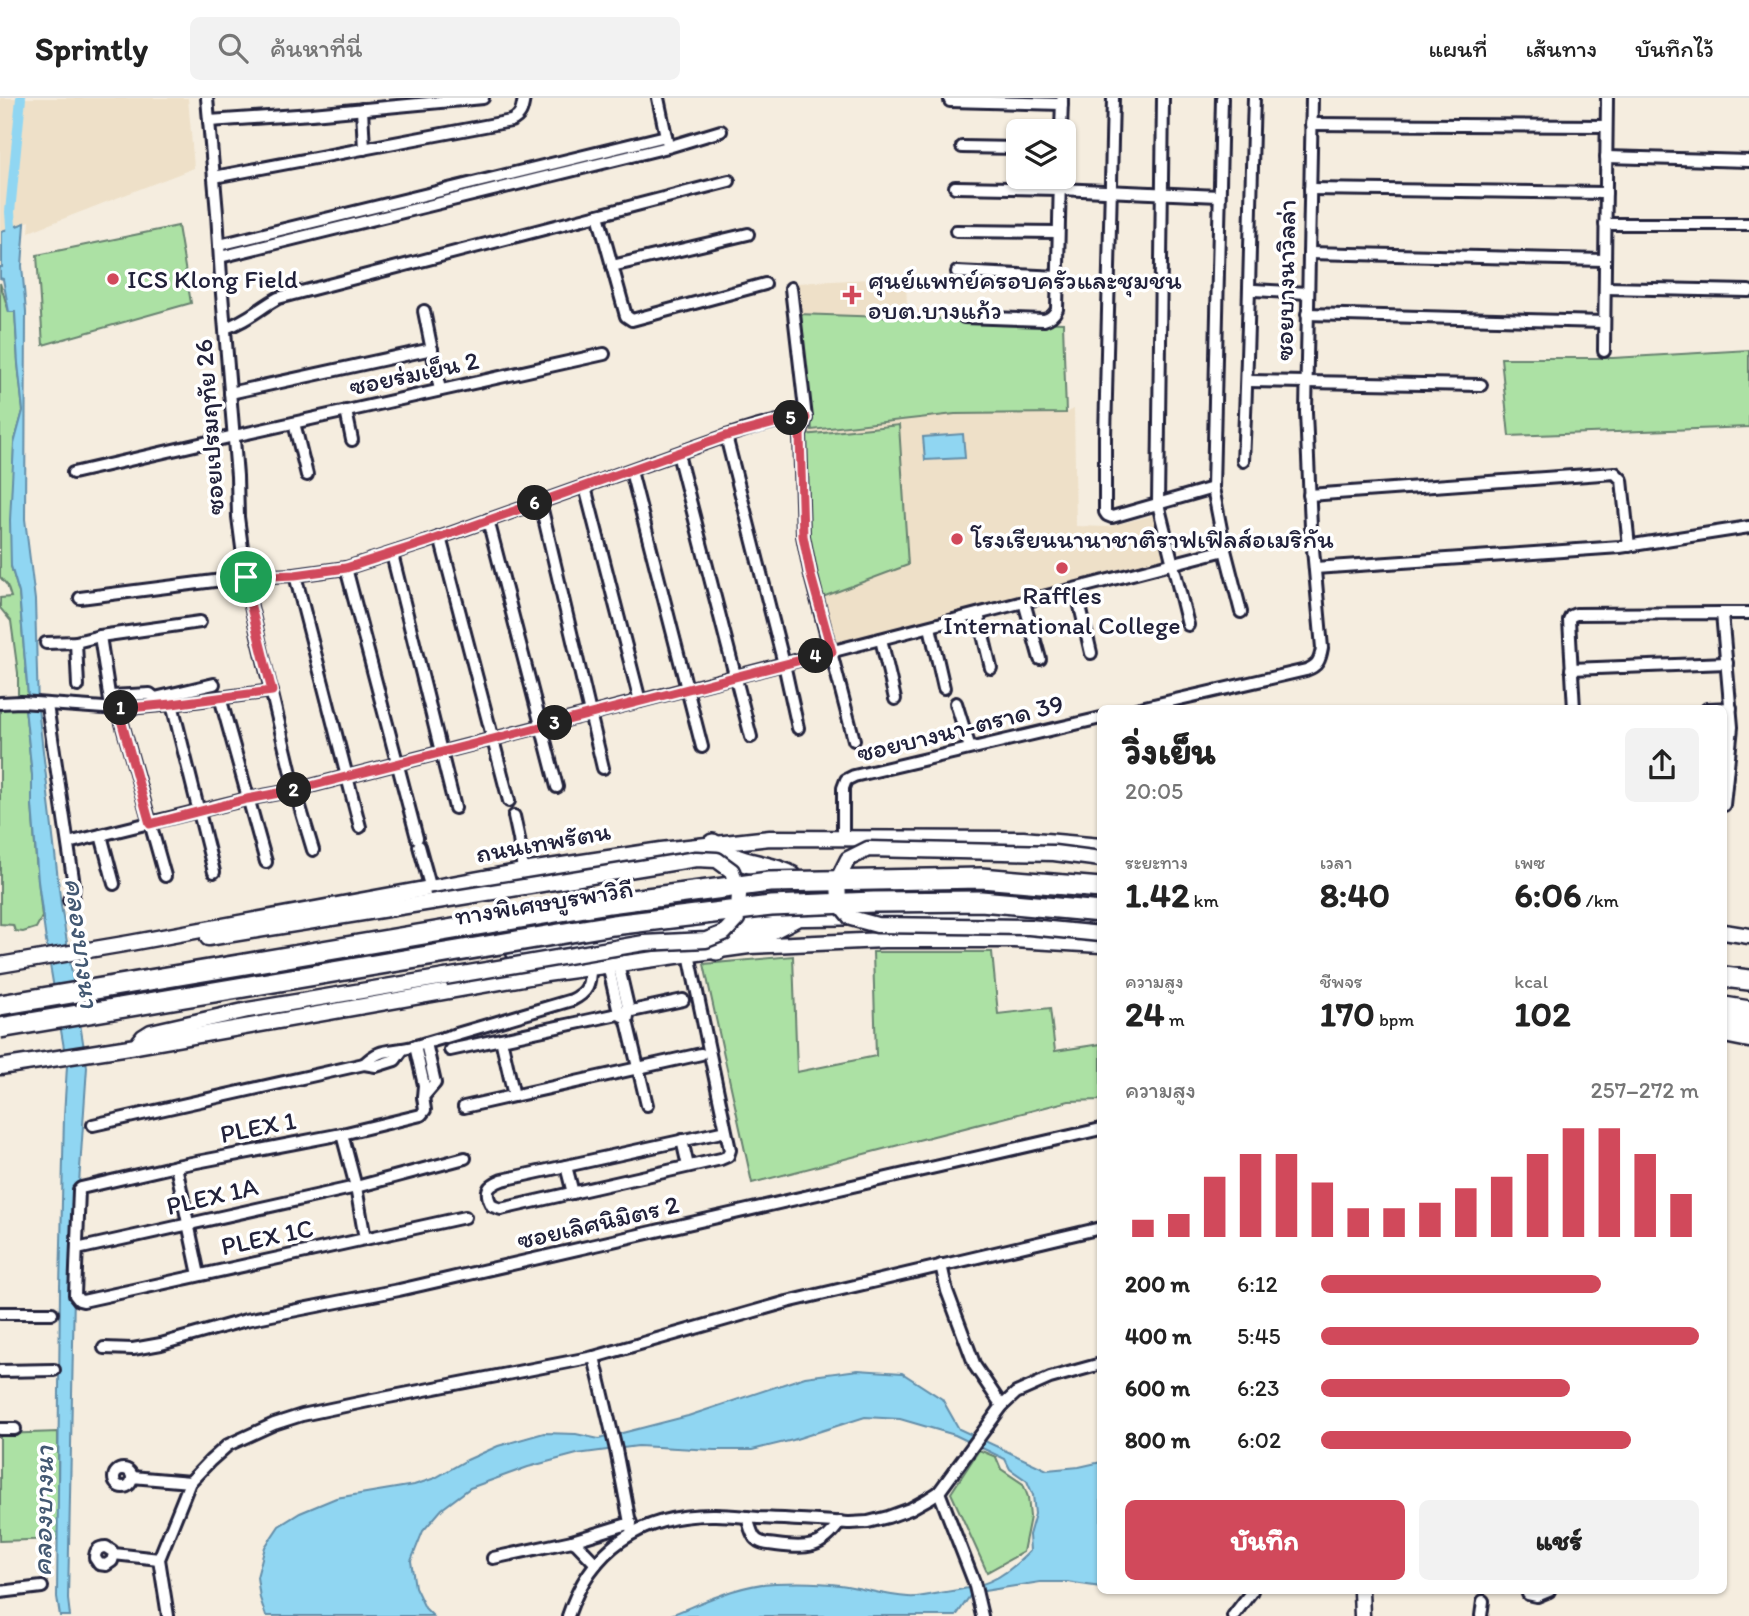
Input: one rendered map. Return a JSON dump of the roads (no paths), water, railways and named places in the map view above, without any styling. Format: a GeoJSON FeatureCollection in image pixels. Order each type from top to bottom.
{"type":"FeatureCollection","features":[{"type":"Feature","properties":{"kind":"highway"},"geometry":{"type":"LineString","coordinates":[[713,844],[733,858],[791,876]]}},
{"type":"Feature","properties":{"kind":"highway"},"geometry":{"type":"LineString","coordinates":[[0,996],[80,986],[608,897],[769,876],[981,872],[1097,881]]}},
{"type":"Feature","properties":{"kind":"highway","name":"ทางพิเศษบูรพาวิถี"},"geometry":{"type":"LineString","coordinates":[[0,1005],[609,903],[769,883],[982,878],[1097,888]]}},
{"type":"Feature","properties":{"kind":"highway","name":"ทางพิเศษบูรพาวิถี"},"geometry":{"type":"LineString","coordinates":[[0,1019],[611,916],[771,897],[982,892],[1097,903]]}},
{"type":"Feature","properties":{"kind":"highway"},"geometry":{"type":"LineString","coordinates":[[0,1028],[612,925],[771,905],[981,901],[1097,912]]}},
{"type":"Feature","properties":{"kind":"highway"},"geometry":{"type":"LineString","coordinates":[[0,1033],[85,1022],[614,935],[772,916],[981,913],[1097,922]]}},
{"type":"Feature","properties":{"kind":"highway"},"geometry":{"type":"LineString","coordinates":[[717,950],[724,943],[762,934],[799,915]]}},
{"type":"Feature","properties":{"kind":"highway"},"geometry":{"type":"LineString","coordinates":[[1727,964],[1749,967]]}},
{"type":"Feature","properties":{"kind":"highway"},"geometry":{"type":"LineString","coordinates":[[1727,976],[1749,980]]}},
{"type":"Feature","properties":{"kind":"highway"},"geometry":{"type":"LineString","coordinates":[[1727,1007],[1749,1011]]}},
{"type":"Feature","properties":{"kind":"highway"},"geometry":{"type":"LineString","coordinates":[[1727,1014],[1749,1019]]}},
{"type":"Feature","properties":{"kind":"highway"},"geometry":{"type":"LineString","coordinates":[[1727,1023],[1749,1028]]}},
{"type":"Feature","properties":{"kind":"main road","name":"ถนนเทพรัตน"},"geometry":{"type":"LineString","coordinates":[[431,895],[523,872],[614,856],[770,838],[1023,839],[1097,846]]}},
{"type":"Feature","properties":{"kind":"main road"},"geometry":{"type":"LineString","coordinates":[[1097,858],[1054,853],[869,849],[848,859],[838,879],[839,903],[851,918],[877,925],[1029,927],[1097,934]]}},
{"type":"Feature","properties":{"kind":"main road"},"geometry":{"type":"LineString","coordinates":[[0,965],[130,943],[224,936],[431,895],[696,859],[717,860],[732,871],[739,895],[737,919],[724,933],[706,940],[644,943],[248,1010],[152,1031],[136,1046]]}},
{"type":"Feature","properties":{"kind":"main road"},"geometry":{"type":"LineString","coordinates":[[1727,932],[1749,936]]}},
{"type":"Feature","properties":{"kind":"main road"},"geometry":{"type":"LineString","coordinates":[[0,1067],[136,1046],[546,974],[749,946],[884,940],[1014,940],[1097,945]]}},
{"type":"Feature","properties":{"kind":"main road"},"geometry":{"type":"LineString","coordinates":[[1727,1036],[1749,1040]]}},
{"type":"Feature","properties":{"kind":"main road"},"geometry":{"type":"LineString","coordinates":[[1361,1594],[1362,1616]]}},
{"type":"Feature","properties":{"kind":"street","name":"ซอยเปรมฤทัย 26"},"geometry":{"type":"LineString","coordinates":[[207,98],[238,517],[246,577],[295,790],[313,850]]}},
{"type":"Feature","properties":{"kind":"street"},"geometry":{"type":"LineString","coordinates":[[209,121],[483,98]]}},
{"type":"Feature","properties":{"kind":"street"},"geometry":{"type":"LineString","coordinates":[[214,177],[511,121],[522,114],[524,98]]}},
{"type":"Feature","properties":{"kind":"street"},"geometry":{"type":"LineString","coordinates":[[659,98],[667,142]]}},
{"type":"Feature","properties":{"kind":"street"},"geometry":{"type":"LineString","coordinates":[[1113,98],[1104,507],[1107,516],[1112,517],[1213,488]]}},
{"type":"Feature","properties":{"kind":"street"},"geometry":{"type":"LineString","coordinates":[[1163,98],[1158,504],[1188,625]]}},
{"type":"Feature","properties":{"kind":"street"},"geometry":{"type":"LineString","coordinates":[[1222,98],[1213,488],[1241,612]]}},
{"type":"Feature","properties":{"kind":"street"},"geometry":{"type":"LineString","coordinates":[[1243,461],[1254,98]]}},
{"type":"Feature","properties":{"kind":"street","name":"ซอยบางนาวิลล่า"},"geometry":{"type":"LineString","coordinates":[[1309,495],[1306,382],[1312,98]]}},
{"type":"Feature","properties":{"kind":"street"},"geometry":{"type":"LineString","coordinates":[[1604,351],[1607,98]]}},
{"type":"Feature","properties":{"kind":"street"},"geometry":{"type":"LineString","coordinates":[[950,101],[1062,101],[1061,119]]}},
{"type":"Feature","properties":{"kind":"street"},"geometry":{"type":"LineString","coordinates":[[362,109],[364,149]]}},
{"type":"Feature","properties":{"kind":"street"},"geometry":{"type":"LineString","coordinates":[[1311,124],[1606,126]]}},
{"type":"Feature","properties":{"kind":"street"},"geometry":{"type":"LineString","coordinates":[[220,251],[721,131]]}},
{"type":"Feature","properties":{"kind":"street"},"geometry":{"type":"LineString","coordinates":[[962,147],[1006,148]]}},
{"type":"Feature","properties":{"kind":"street"},"geometry":{"type":"LineString","coordinates":[[1606,157],[1749,161]]}},
{"type":"Feature","properties":{"kind":"street"},"geometry":{"type":"LineString","coordinates":[[225,328],[238,324],[278,298],[729,181]]}},
{"type":"Feature","properties":{"kind":"street"},"geometry":{"type":"LineString","coordinates":[[955,187],[1006,188]]}},
{"type":"Feature","properties":{"kind":"street"},"geometry":{"type":"LineString","coordinates":[[964,317],[1044,320],[1050,318],[1057,309],[1059,189],[1219,196]]}},
{"type":"Feature","properties":{"kind":"street"},"geometry":{"type":"LineString","coordinates":[[1310,189],[1606,193]]}},
{"type":"Feature","properties":{"kind":"street"},"geometry":{"type":"LineString","coordinates":[[598,215],[626,316],[632,320],[765,284]]}},
{"type":"Feature","properties":{"kind":"street"},"geometry":{"type":"LineString","coordinates":[[1605,224],[1749,224]]}},
{"type":"Feature","properties":{"kind":"street"},"geometry":{"type":"LineString","coordinates":[[956,231],[1058,232]]}},
{"type":"Feature","properties":{"kind":"street"},"geometry":{"type":"LineString","coordinates":[[612,266],[748,234]]}},
{"type":"Feature","properties":{"kind":"street"},"geometry":{"type":"LineString","coordinates":[[1309,253],[1605,260]]}},
{"type":"Feature","properties":{"kind":"street"},"geometry":{"type":"LineString","coordinates":[[957,272],[1059,277]]}},
{"type":"Feature","properties":{"kind":"street"},"geometry":{"type":"LineString","coordinates":[[791,288],[806,418],[800,435],[803,536],[854,740]]}},
{"type":"Feature","properties":{"kind":"street"},"geometry":{"type":"LineString","coordinates":[[1605,288],[1749,291]]}},
{"type":"Feature","properties":{"kind":"street"},"geometry":{"type":"LineString","coordinates":[[1254,290],[1308,293]]}},
{"type":"Feature","properties":{"kind":"street"},"geometry":{"type":"LineString","coordinates":[[424,312],[440,390]]}},
{"type":"Feature","properties":{"kind":"street"},"geometry":{"type":"LineString","coordinates":[[1307,314],[1604,322]]}},
{"type":"Feature","properties":{"kind":"street"},"geometry":{"type":"LineString","coordinates":[[230,393],[432,349]]}},
{"type":"Feature","properties":{"kind":"street","name":"ซอยร่มเย็น 2"},"geometry":{"type":"LineString","coordinates":[[73,473],[604,354]]}},
{"type":"Feature","properties":{"kind":"street"},"geometry":{"type":"LineString","coordinates":[[1247,381],[1481,385]]}},
{"type":"Feature","properties":{"kind":"street"},"geometry":{"type":"LineString","coordinates":[[346,411],[352,439]]}},
{"type":"Feature","properties":{"kind":"street"},"geometry":{"type":"LineString","coordinates":[[80,598],[246,577],[295,575],[346,568],[393,554],[726,436],[774,422],[806,418]]}},
{"type":"Feature","properties":{"kind":"street"},"geometry":{"type":"LineString","coordinates":[[294,423],[307,475]]}},
{"type":"Feature","properties":{"kind":"street"},"geometry":{"type":"LineString","coordinates":[[726,436],[798,728]]}},
{"type":"Feature","properties":{"kind":"street"},"geometry":{"type":"LineString","coordinates":[[678,454],[751,737]]}},
{"type":"Feature","properties":{"kind":"street"},"geometry":{"type":"LineString","coordinates":[[631,471],[702,747]]}},
{"type":"Feature","properties":{"kind":"street"},"geometry":{"type":"LineString","coordinates":[[1153,705],[1306,670],[1317,665],[1322,648],[1309,495],[1615,473],[1622,480],[1629,546]]}},
{"type":"Feature","properties":{"kind":"street"},"geometry":{"type":"LineString","coordinates":[[585,486],[640,701]]}},
{"type":"Feature","properties":{"kind":"street"},"geometry":{"type":"LineString","coordinates":[[540,502],[603,768]]}},
{"type":"Feature","properties":{"kind":"street"},"geometry":{"type":"LineString","coordinates":[[488,520],[557,788]]}},
{"type":"Feature","properties":{"kind":"street"},"geometry":{"type":"LineString","coordinates":[[1315,568],[1629,546],[1749,527]]}},
{"type":"Feature","properties":{"kind":"street"},"geometry":{"type":"LineString","coordinates":[[440,537],[509,801]]}},
{"type":"Feature","properties":{"kind":"street"},"geometry":{"type":"LineString","coordinates":[[68,843],[247,799],[295,790],[1225,550]]}},
{"type":"Feature","properties":{"kind":"street"},"geometry":{"type":"LineString","coordinates":[[393,554],[455,808]]}},
{"type":"Feature","properties":{"kind":"street"},"geometry":{"type":"LineString","coordinates":[[346,568],[431,895]]}},
{"type":"Feature","properties":{"kind":"street"},"geometry":{"type":"LineString","coordinates":[[295,575],[360,827]]}},
{"type":"Feature","properties":{"kind":"street"},"geometry":{"type":"LineString","coordinates":[[1076,589],[1091,653]]}},
{"type":"Feature","properties":{"kind":"street"},"geometry":{"type":"LineString","coordinates":[[1024,602],[1040,659]]}},
{"type":"Feature","properties":{"kind":"street"},"geometry":{"type":"LineString","coordinates":[[1722,613],[1732,727],[1727,776]]}},
{"type":"Feature","properties":{"kind":"street"},"geometry":{"type":"LineString","coordinates":[[1574,705],[1569,620],[1571,616],[1749,613]]}},
{"type":"Feature","properties":{"kind":"street"},"geometry":{"type":"LineString","coordinates":[[978,614],[991,668]]}},
{"type":"Feature","properties":{"kind":"street"},"geometry":{"type":"LineString","coordinates":[[46,643],[76,642],[100,636],[200,622]]}},
{"type":"Feature","properties":{"kind":"street"},"geometry":{"type":"LineString","coordinates":[[930,627],[944,688]]}},
{"type":"Feature","properties":{"kind":"street"},"geometry":{"type":"LineString","coordinates":[[100,636],[113,704],[165,876]]}},
{"type":"Feature","properties":{"kind":"street"},"geometry":{"type":"LineString","coordinates":[[881,639],[895,699]]}},
{"type":"Feature","properties":{"kind":"street"},"geometry":{"type":"LineString","coordinates":[[76,642],[78,686]]}},
{"type":"Feature","properties":{"kind":"street"},"geometry":{"type":"LineString","coordinates":[[1571,669],[1727,663]]}},
{"type":"Feature","properties":{"kind":"street"},"geometry":{"type":"LineString","coordinates":[[113,704],[150,694],[155,698],[214,684]]}},
{"type":"Feature","properties":{"kind":"street"},"geometry":{"type":"LineString","coordinates":[[0,703],[172,704],[272,691]]}},
{"type":"Feature","properties":{"kind":"street"},"geometry":{"type":"LineString","coordinates":[[220,697],[265,862]]}},
{"type":"Feature","properties":{"kind":"street"},"geometry":{"type":"LineString","coordinates":[[956,703],[970,748]]}},
{"type":"Feature","properties":{"kind":"street"},"geometry":{"type":"LineString","coordinates":[[44,704],[74,885],[73,895],[69,900]]}},
{"type":"Feature","properties":{"kind":"street"},"geometry":{"type":"LineString","coordinates":[[172,704],[215,872]]}},
{"type":"Feature","properties":{"kind":"street"},"geometry":{"type":"LineString","coordinates":[[1727,708],[1731,708]]}},
{"type":"Feature","properties":{"kind":"street","name":"ซอยบางนา-ตราด 39"},"geometry":{"type":"LineString","coordinates":[[843,838],[843,788],[846,780],[853,776],[1097,719]]}},
{"type":"Feature","properties":{"kind":"street"},"geometry":{"type":"LineString","coordinates":[[513,816],[523,872]]}},
{"type":"Feature","properties":{"kind":"street"},"geometry":{"type":"LineString","coordinates":[[101,835],[114,884]]}},
{"type":"Feature","properties":{"kind":"street"},"geometry":{"type":"LineString","coordinates":[[689,954],[730,1150],[728,1156],[501,1209],[492,1206],[488,1198],[488,1190],[492,1184],[726,1131]]}},
{"type":"Feature","properties":{"kind":"street"},"geometry":{"type":"LineString","coordinates":[[613,964],[647,1105]]}},
{"type":"Feature","properties":{"kind":"street"},"geometry":{"type":"LineString","coordinates":[[93,1125],[364,1064],[376,1066],[386,1057],[395,1060],[403,1049],[572,1000],[582,995],[587,988],[590,968]]}},
{"type":"Feature","properties":{"kind":"street"},"geometry":{"type":"LineString","coordinates":[[450,1050],[625,1015],[683,1000]]}},
{"type":"Feature","properties":{"kind":"street"},"geometry":{"type":"LineString","coordinates":[[501,1039],[514,1096]]}},
{"type":"Feature","properties":{"kind":"street","name":"PLEX 1"},"geometry":{"type":"LineString","coordinates":[[77,1249],[79,1190],[84,1186],[342,1134],[421,1115],[425,1110],[423,1097],[435,1083],[421,1044]]}},
{"type":"Feature","properties":{"kind":"street"},"geometry":{"type":"LineString","coordinates":[[464,1107],[701,1054]]}},
{"type":"Feature","properties":{"kind":"street","name":"ซอยเลิศนิมิตร 2"},"geometry":{"type":"LineString","coordinates":[[104,1348],[133,1349],[161,1344],[246,1320],[400,1290],[1097,1130]]}},
{"type":"Feature","properties":{"kind":"street"},"geometry":{"type":"LineString","coordinates":[[342,1134],[356,1187],[365,1239]]}},
{"type":"Feature","properties":{"kind":"street"},"geometry":{"type":"LineString","coordinates":[[682,1140],[688,1167]]}},
{"type":"Feature","properties":{"kind":"street","name":"PLEX 1A"},"geometry":{"type":"LineString","coordinates":[[77,1249],[356,1187],[465,1158]]}},
{"type":"Feature","properties":{"kind":"street"},"geometry":{"type":"LineString","coordinates":[[176,1166],[199,1275]]}},
{"type":"Feature","properties":{"kind":"street"},"geometry":{"type":"LineString","coordinates":[[566,1166],[573,1193]]}},
{"type":"Feature","properties":{"kind":"street","name":"PLEX 1C"},"geometry":{"type":"LineString","coordinates":[[77,1249],[75,1295],[83,1301],[465,1217]]}},
{"type":"Feature","properties":{"kind":"street"},"geometry":{"type":"LineString","coordinates":[[168,1616],[159,1559],[190,1482],[228,1445],[274,1424],[494,1375],[594,1357],[777,1304],[1097,1228]]}},
{"type":"Feature","properties":{"kind":"street"},"geometry":{"type":"LineString","coordinates":[[941,1265],[947,1291],[975,1366],[1002,1406]]}},
{"type":"Feature","properties":{"kind":"street"},"geometry":{"type":"LineString","coordinates":[[0,1314],[52,1313]]}},
{"type":"Feature","properties":{"kind":"street"},"geometry":{"type":"LineString","coordinates":[[594,1357],[631,1528]]}},
{"type":"Feature","properties":{"kind":"street"},"geometry":{"type":"LineString","coordinates":[[493,1558],[687,1517],[714,1515],[868,1522],[888,1517],[910,1509],[939,1492],[980,1434],[1016,1393],[1033,1384],[1097,1365]]}},
{"type":"Feature","properties":{"kind":"street"},"geometry":{"type":"LineString","coordinates":[[0,1371],[54,1370]]}},
{"type":"Feature","properties":{"kind":"street"},"geometry":{"type":"LineString","coordinates":[[0,1429],[15,1429]]}},
{"type":"Feature","properties":{"kind":"street"},"geometry":{"type":"LineString","coordinates":[[132,1477],[190,1482]]}},
{"type":"Feature","properties":{"kind":"street"},"geometry":{"type":"LineString","coordinates":[[939,1492],[974,1582],[981,1611]]}},
{"type":"Feature","properties":{"kind":"street"},"geometry":{"type":"LineString","coordinates":[[747,1517],[754,1536],[760,1542],[798,1548],[825,1540],[840,1522]]}},
{"type":"Feature","properties":{"kind":"street"},"geometry":{"type":"LineString","coordinates":[[568,1616],[576,1592],[596,1564],[631,1528]]}},
{"type":"Feature","properties":{"kind":"street"},"geometry":{"type":"LineString","coordinates":[[572,1541],[596,1564]]}},
{"type":"Feature","properties":{"kind":"street"},"geometry":{"type":"LineString","coordinates":[[114,1554],[159,1559]]}},
{"type":"Feature","properties":{"kind":"street"},"geometry":{"type":"LineString","coordinates":[[0,1592],[42,1587]]}},
{"type":"Feature","properties":{"kind":"street"},"geometry":{"type":"LineString","coordinates":[[1233,1616],[1250,1594]]}},
{"type":"Feature","properties":{"kind":"street"},"geometry":{"type":"LineString","coordinates":[[1528,1594],[1542,1594]]}},
{"type":"Feature","properties":{"kind":"street"},"geometry":{"type":"LineString","coordinates":[[1481,1616],[1483,1601]]}},
{"type":"Feature","properties":{"kind":"water"},"geometry":{"type":"Polygon","coordinates":[[[25,223],[22,266],[26,312],[25,519],[35,600],[38,708],[61,905],[87,1067],[75,1242],[68,1599],[70,1616],[60,1616],[57,1597],[60,1287],[67,1066],[38,881],[25,708],[28,695],[19,593],[11,566],[10,520],[14,444],[23,411],[15,312],[9,312],[3,279],[0,278],[2,231],[25,223]]]}},
{"type":"Feature","properties":{"kind":"water"},"geometry":{"type":"Polygon","coordinates":[[[963,434],[965,458],[925,460],[923,437],[963,434]]]}},
{"type":"Feature","properties":{"kind":"water"},"geometry":{"type":"Polygon","coordinates":[[[858,1370],[902,1373],[942,1399],[959,1429],[1047,1470],[1097,1463],[1097,1586],[1040,1582],[972,1593],[956,1616],[668,1616],[734,1590],[761,1584],[824,1583],[882,1594],[916,1597],[968,1588],[999,1577],[1030,1551],[1029,1535],[1035,1514],[1033,1495],[1027,1481],[1010,1469],[1005,1459],[955,1435],[900,1419],[865,1417],[752,1450],[638,1446],[577,1454],[528,1467],[470,1488],[442,1509],[423,1531],[411,1561],[415,1587],[425,1608],[433,1616],[266,1616],[257,1577],[265,1547],[279,1526],[300,1513],[336,1498],[414,1485],[435,1478],[498,1446],[544,1433],[576,1434],[599,1439],[688,1416],[805,1377],[858,1370]]]}},
{"type":"Feature","properties":{"kind":"waterway"},"geometry":{"type":"LineString","coordinates":[[12,240],[10,212],[21,98]]}},
{"type":"Feature","properties":{"kind":"place","name":"ICS Klong Field"},"geometry":{"type":"Point","coordinates":[113,279]}},
{"type":"Feature","properties":{"kind":"place","name":"ศุนย์แพทย์ครอบครัวและชุมชน อบต.บางแก้ว"},"geometry":{"type":"Point","coordinates":[852,295]}},
{"type":"Feature","properties":{"kind":"place","name":"โรงเรียนนานาชาติราฟเฟิลส์อเมริกัน"},"geometry":{"type":"Point","coordinates":[957,539]}},
{"type":"Feature","properties":{"kind":"place","name":"Raffles International College"},"geometry":{"type":"Point","coordinates":[1062,568]}},
{"type":"Feature","properties":{"kind":"water label","name":"คลองบางนา"},"geometry":{"type":"Point","coordinates":[83,943]}},
{"type":"Feature","properties":{"kind":"water label","name":"คลองบางนา"},"geometry":{"type":"Point","coordinates":[42,1511]}}]}
